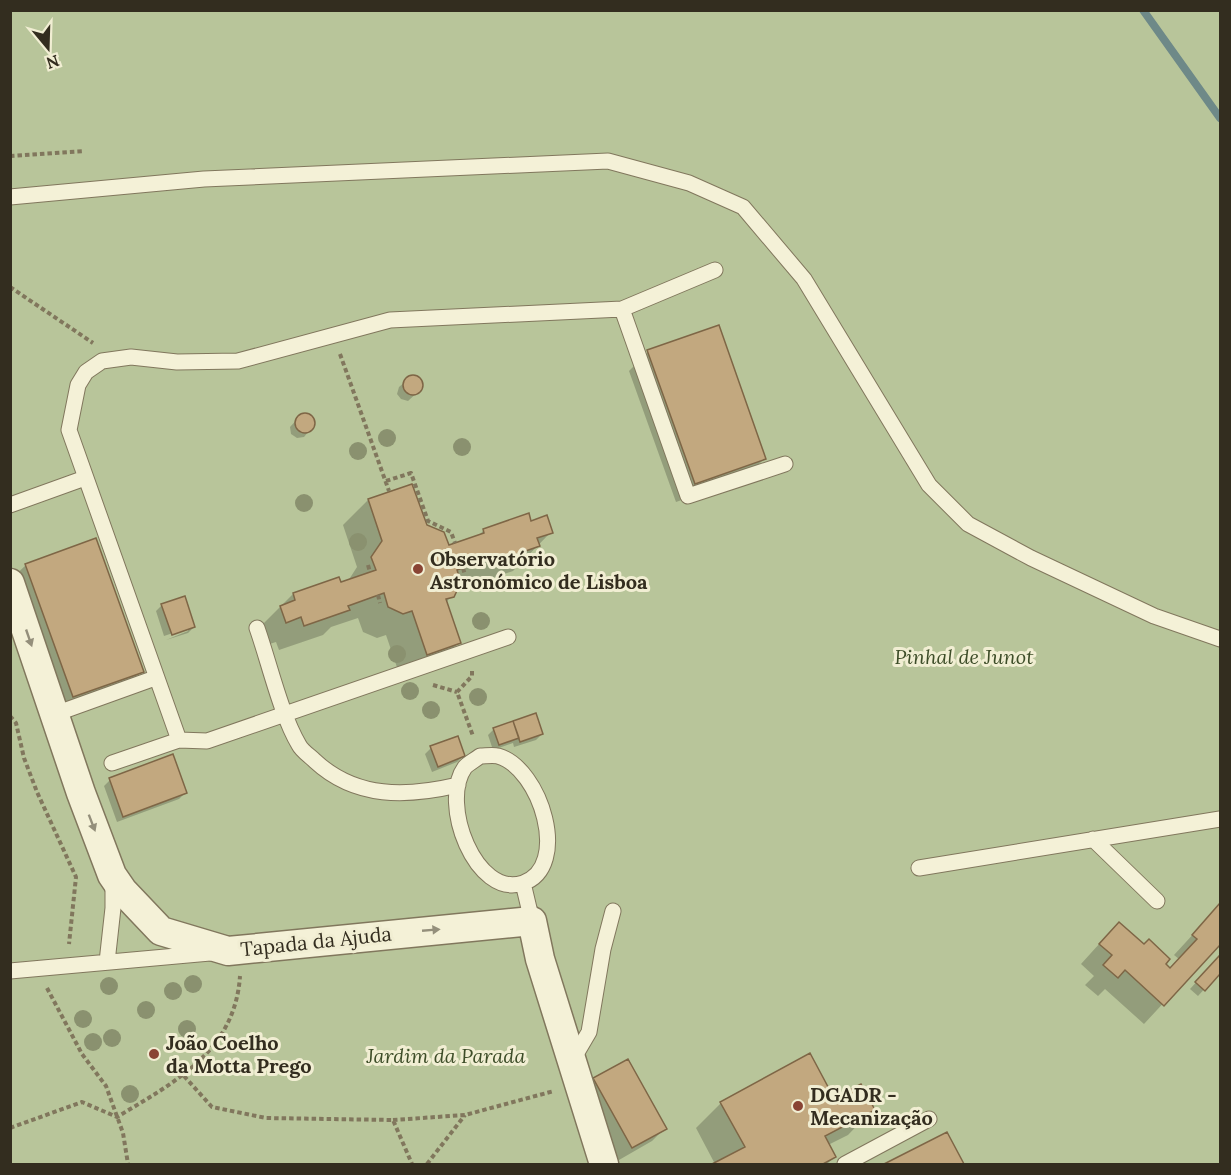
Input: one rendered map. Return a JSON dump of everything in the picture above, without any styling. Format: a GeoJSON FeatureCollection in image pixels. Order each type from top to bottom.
{"type":"FeatureCollection","features":[{"type":"Feature","properties":{"kind":"street","name":"Tapada da Ajuda"},"geometry":{"type":"LineString","coordinates":[[10,583],[112,875],[123,891],[161,931],[235,950],[532,921]]}},
{"type":"Feature","properties":{"kind":"street"},"geometry":{"type":"LineString","coordinates":[[532,921],[540,959],[604,1164]]}},
{"type":"Feature","properties":{"kind":"lane"},"geometry":{"type":"LineString","coordinates":[[10,196],[204,179],[608,161],[689,183],[743,207],[804,279],[928,485],[968,524],[1031,558],[1154,616],[1221,639]]}},
{"type":"Feature","properties":{"kind":"lane"},"geometry":{"type":"LineString","coordinates":[[179,740],[155,678],[69,430],[78,385],[86,372],[102,361],[131,357],[177,362],[238,361],[390,320],[622,309],[715,270]]}},
{"type":"Feature","properties":{"kind":"lane"},"geometry":{"type":"LineString","coordinates":[[622,309],[688,496],[785,464]]}},
{"type":"Feature","properties":{"kind":"lane"},"geometry":{"type":"LineString","coordinates":[[10,505],[86,478]]}},
{"type":"Feature","properties":{"kind":"lane"},"geometry":{"type":"LineString","coordinates":[[257,628],[299,746],[325,770],[357,787],[392,795],[428,792],[458,785]]}},
{"type":"Feature","properties":{"kind":"lane"},"geometry":{"type":"LineString","coordinates":[[112,764],[179,740],[207,741],[507,637]]}},
{"type":"Feature","properties":{"kind":"lane"},"geometry":{"type":"LineString","coordinates":[[55,714],[155,678]]}},
{"type":"Feature","properties":{"kind":"lane"},"geometry":{"type":"LineString","coordinates":[[480,756],[497,756],[515,765],[531,782],[542,806],[548,831],[546,854],[538,873],[524,883],[506,884],[488,874],[472,857],[461,834],[456,808],[458,785],[466,767],[480,756]]}},
{"type":"Feature","properties":{"kind":"lane"},"geometry":{"type":"LineString","coordinates":[[919,868],[1221,819]]}},
{"type":"Feature","properties":{"kind":"lane"},"geometry":{"type":"LineString","coordinates":[[1094,839],[1157,900]]}},
{"type":"Feature","properties":{"kind":"lane"},"geometry":{"type":"LineString","coordinates":[[107,962],[114,908],[112,875]]}},
{"type":"Feature","properties":{"kind":"lane"},"geometry":{"type":"LineString","coordinates":[[524,883],[532,921]]}},
{"type":"Feature","properties":{"kind":"lane"},"geometry":{"type":"LineString","coordinates":[[572,1061],[589,1032],[603,949],[613,911]]}},
{"type":"Feature","properties":{"kind":"lane"},"geometry":{"type":"LineString","coordinates":[[10,971],[235,950]]}},
{"type":"Feature","properties":{"kind":"lane"},"geometry":{"type":"LineString","coordinates":[[845,1164],[930,1119]]}},
{"type":"Feature","properties":{"kind":"path"},"geometry":{"type":"LineString","coordinates":[[10,156],[84,151]]}},
{"type":"Feature","properties":{"kind":"path"},"geometry":{"type":"LineString","coordinates":[[10,287],[116,359]]}},
{"type":"Feature","properties":{"kind":"path"},"geometry":{"type":"LineString","coordinates":[[334,336],[389,491]]}},
{"type":"Feature","properties":{"kind":"path"},"geometry":{"type":"LineString","coordinates":[[386,481],[411,473],[428,521],[451,532],[455,543]]}},
{"type":"Feature","properties":{"kind":"path"},"geometry":{"type":"LineString","coordinates":[[368,565],[370,572]]}},
{"type":"Feature","properties":{"kind":"path"},"geometry":{"type":"LineString","coordinates":[[463,568],[465,574]]}},
{"type":"Feature","properties":{"kind":"path"},"geometry":{"type":"LineString","coordinates":[[378,595],[380,603]]}},
{"type":"Feature","properties":{"kind":"path"},"geometry":{"type":"LineString","coordinates":[[470,650],[472,676],[457,692],[480,756]]}},
{"type":"Feature","properties":{"kind":"path"},"geometry":{"type":"LineString","coordinates":[[10,716],[16,723],[24,758],[37,792],[76,877],[66,965]]}},
{"type":"Feature","properties":{"kind":"path"},"geometry":{"type":"LineString","coordinates":[[117,1117],[184,1076],[219,1039],[238,1000],[235,950]]}},
{"type":"Feature","properties":{"kind":"path"},"geometry":{"type":"LineString","coordinates":[[38,968],[82,1054],[106,1086],[123,1133],[128,1164]]}},
{"type":"Feature","properties":{"kind":"path"},"geometry":{"type":"LineString","coordinates":[[184,1076],[212,1107],[266,1118],[393,1120],[465,1115],[549,1092]]}},
{"type":"Feature","properties":{"kind":"path"},"geometry":{"type":"LineString","coordinates":[[10,1128],[82,1102],[117,1117]]}},
{"type":"Feature","properties":{"kind":"path"},"geometry":{"type":"LineString","coordinates":[[427,1164],[465,1115]]}},
{"type":"Feature","properties":{"kind":"path"},"geometry":{"type":"LineString","coordinates":[[393,1120],[411,1164]]}},
{"type":"Feature","properties":{"kind":"green space"},"geometry":{"type":"Polygon","coordinates":[[[10,11],[1220,11],[1220,1164],[11,1164],[10,11]]]}},
{"type":"Feature","properties":{"kind":"building"},"geometry":{"type":"Polygon","coordinates":[[[719,325],[766,459],[695,484],[647,350],[719,325]]]}},
{"type":"Feature","properties":{"kind":"building"},"geometry":{"type":"Polygon","coordinates":[[[409,375],[417,375],[423,381],[423,389],[417,395],[409,395],[403,389],[403,381],[409,375]]]}},
{"type":"Feature","properties":{"kind":"building"},"geometry":{"type":"Polygon","coordinates":[[[301,413],[309,413],[315,419],[315,427],[309,433],[301,433],[295,427],[295,419],[301,413]]]}},
{"type":"Feature","properties":{"kind":"building","name":"Observatório Astronómico de Lisboa"},"geometry":{"type":"Polygon","coordinates":[[[412,484],[427,525],[444,532],[449,545],[484,533],[483,529],[529,513],[531,521],[547,515],[553,533],[537,538],[540,546],[494,562],[492,557],[457,570],[461,582],[454,597],[446,599],[461,643],[427,655],[412,611],[403,614],[388,607],[384,593],[348,606],[350,610],[304,626],[301,617],[286,623],[280,606],[295,600],[293,593],[339,577],[341,582],[376,570],[371,557],[382,541],[368,499],[412,484]]]}},
{"type":"Feature","properties":{"kind":"building"},"geometry":{"type":"Polygon","coordinates":[[[96,538],[144,672],[73,697],[25,564],[96,538]]]}},
{"type":"Feature","properties":{"kind":"building"},"geometry":{"type":"Polygon","coordinates":[[[185,596],[195,627],[172,635],[161,604],[185,596]]]}},
{"type":"Feature","properties":{"kind":"building"},"geometry":{"type":"Polygon","coordinates":[[[536,713],[543,734],[520,742],[513,721],[536,713]]]}},
{"type":"Feature","properties":{"kind":"building"},"geometry":{"type":"Polygon","coordinates":[[[513,721],[519,738],[499,745],[493,728],[513,721]]]}},
{"type":"Feature","properties":{"kind":"building"},"geometry":{"type":"Polygon","coordinates":[[[458,736],[465,756],[438,767],[430,746],[458,736]]]}},
{"type":"Feature","properties":{"kind":"building"},"geometry":{"type":"Polygon","coordinates":[[[173,754],[187,793],[123,817],[109,778],[173,754]]]}},
{"type":"Feature","properties":{"kind":"building"},"geometry":{"type":"Polygon","coordinates":[[[1220,903],[1220,945],[1164,1006],[1125,970],[1118,978],[1103,965],[1112,955],[1099,944],[1119,922],[1144,944],[1149,939],[1170,959],[1166,964],[1170,968],[1197,939],[1192,935],[1220,903]]]}},
{"type":"Feature","properties":{"kind":"building"},"geometry":{"type":"Polygon","coordinates":[[[1220,955],[1220,974],[1205,991],[1195,982],[1220,955]]]}},
{"type":"Feature","properties":{"kind":"building","name":"DGADR - Mecanização"},"geometry":{"type":"Polygon","coordinates":[[[810,1053],[834,1098],[861,1084],[875,1110],[825,1136],[836,1157],[823,1164],[712,1164],[745,1147],[720,1102],[810,1053]]]}},
{"type":"Feature","properties":{"kind":"building"},"geometry":{"type":"Polygon","coordinates":[[[628,1059],[667,1129],[632,1148],[593,1078],[628,1059]]]}},
{"type":"Feature","properties":{"kind":"building"},"geometry":{"type":"Polygon","coordinates":[[[947,1132],[964,1164],[884,1164],[947,1132]]]}},
{"type":"Feature","properties":{"kind":"waterway"},"geometry":{"type":"LineString","coordinates":[[1143,10],[1220,118]]}},
{"type":"Feature","properties":{"kind":"place","name":"Observatório Astronómico de Lisboa"},"geometry":{"type":"Point","coordinates":[418,569]}},
{"type":"Feature","properties":{"kind":"place","name":"João Coelho da Motta Prego"},"geometry":{"type":"Point","coordinates":[154,1054]}},
{"type":"Feature","properties":{"kind":"place","name":"DGADR - Mecanização"},"geometry":{"type":"Point","coordinates":[798,1106]}},
{"type":"Feature","properties":{"kind":"park label","name":"Pinhal de Junot"},"geometry":{"type":"Point","coordinates":[964,656]}},
{"type":"Feature","properties":{"kind":"park label","name":"Jardim da Parada"},"geometry":{"type":"Point","coordinates":[446,1055]}}]}
